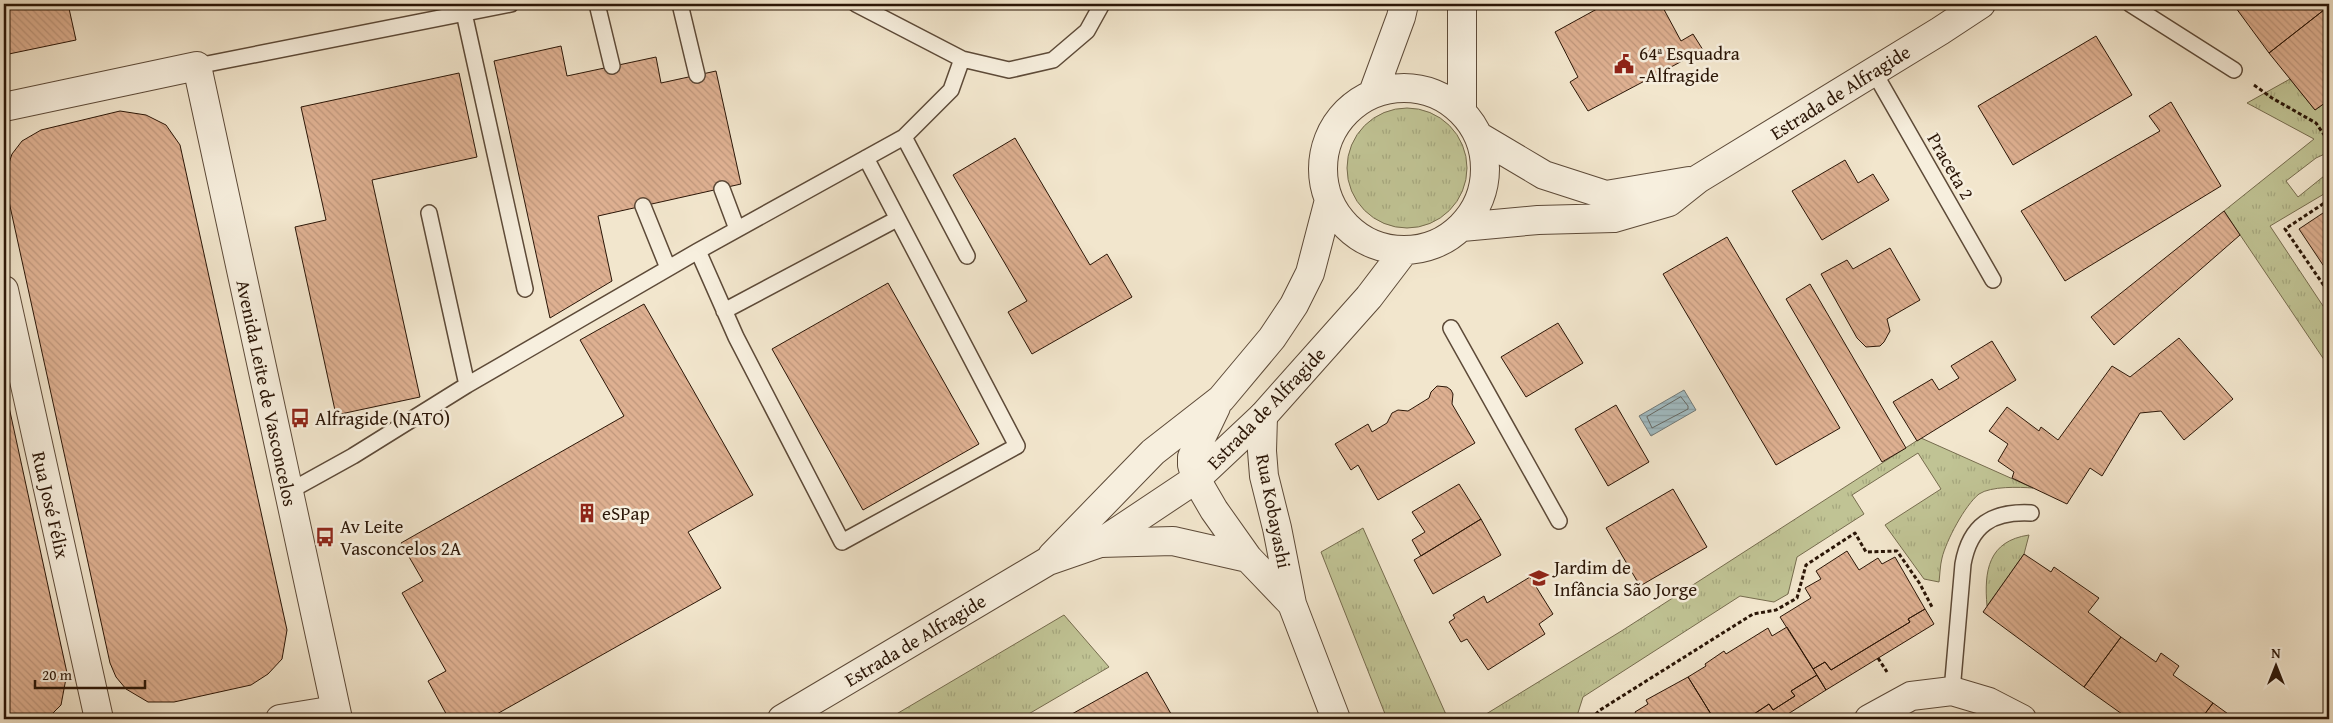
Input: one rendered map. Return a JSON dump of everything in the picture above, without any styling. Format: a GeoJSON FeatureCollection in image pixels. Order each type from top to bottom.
{"type":"FeatureCollection","features":[{"type":"Feature","properties":{"kind":"street"},"geometry":{"type":"LineString","coordinates":[[1373,93],[1404,4]]}},
{"type":"Feature","properties":{"kind":"street"},"geometry":{"type":"LineString","coordinates":[[1462,4],[1462,111]]}},
{"type":"Feature","properties":{"kind":"street","name":"Estrada de Alfragide"},"geometry":{"type":"LineString","coordinates":[[1462,227],[1538,220],[1614,218],[1669,202],[1698,179],[1874,72],[1980,4]]}},
{"type":"Feature","properties":{"kind":"street"},"geometry":{"type":"LineString","coordinates":[[4,106],[197,66]]}},
{"type":"Feature","properties":{"kind":"street","name":"Avenida Leite de Vasconcelos"},"geometry":{"type":"LineString","coordinates":[[197,66],[336,714]]}},
{"type":"Feature","properties":{"kind":"street"},"geometry":{"type":"LineString","coordinates":[[1404,87],[1436,93],[1462,111],[1480,137],[1486,169],[1480,200],[1462,227],[1436,244],[1404,251],[1373,244],[1346,227],[1329,200],[1322,169],[1328,138],[1346,112],[1373,93],[1404,87]]}},
{"type":"Feature","properties":{"kind":"street","name":"Estrada de Alfragide"},"geometry":{"type":"LineString","coordinates":[[1480,137],[1544,175],[1606,195],[1698,179]]}},
{"type":"Feature","properties":{"kind":"street","name":"Estrada de Alfragide"},"geometry":{"type":"LineString","coordinates":[[1048,561],[1108,501],[1153,452],[1221,399],[1272,338],[1294,305],[1310,273],[1329,200]]}},
{"type":"Feature","properties":{"kind":"street","name":"Estrada de Alfragide"},"geometry":{"type":"LineString","coordinates":[[782,719],[1048,561],[1100,543],[1196,479],[1263,416],[1368,296],[1404,251]]}},
{"type":"Feature","properties":{"kind":"street","name":"Rua José Félix"},"geometry":{"type":"LineString","coordinates":[[4,290],[99,719]]}},
{"type":"Feature","properties":{"kind":"street"},"geometry":{"type":"LineString","coordinates":[[1196,479],[1192,457],[1221,399]]}},
{"type":"Feature","properties":{"kind":"street","name":"Rua Kobayashi"},"geometry":{"type":"LineString","coordinates":[[1263,416],[1262,451],[1264,476],[1277,528],[1292,604],[1336,719]]}},
{"type":"Feature","properties":{"kind":"street","name":"Rua Kobayashi"},"geometry":{"type":"LineString","coordinates":[[1196,479],[1214,510],[1248,558],[1292,604]]}},
{"type":"Feature","properties":{"kind":"street","name":"Rua Kobayashi"},"geometry":{"type":"LineString","coordinates":[[1100,543],[1173,541],[1248,558]]}},
{"type":"Feature","properties":{"kind":"street"},"geometry":{"type":"LineString","coordinates":[[1869,719],[1911,696],[1952,691],[1989,702],[2022,719]]}},
{"type":"Feature","properties":{"kind":"street"},"geometry":{"type":"LineString","coordinates":[[280,719],[336,714]]}},
{"type":"Feature","properties":{"kind":"lane"},"geometry":{"type":"LineString","coordinates":[[197,66],[511,4]]}},
{"type":"Feature","properties":{"kind":"lane"},"geometry":{"type":"LineString","coordinates":[[597,4],[612,66]]}},
{"type":"Feature","properties":{"kind":"lane"},"geometry":{"type":"LineString","coordinates":[[680,4],[697,75]]}},
{"type":"Feature","properties":{"kind":"lane"},"geometry":{"type":"LineString","coordinates":[[856,4],[962,59],[1008,70],[1053,60],[1087,31],[1102,4]]}},
{"type":"Feature","properties":{"kind":"lane"},"geometry":{"type":"LineString","coordinates":[[2130,4],[2234,70]]}},
{"type":"Feature","properties":{"kind":"lane"},"geometry":{"type":"LineString","coordinates":[[464,13],[525,289]]}},
{"type":"Feature","properties":{"kind":"lane"},"geometry":{"type":"LineString","coordinates":[[288,492],[353,456],[467,385],[668,268],[904,137],[951,90],[962,59]]}},
{"type":"Feature","properties":{"kind":"lane","name":"Praceta 2"},"geometry":{"type":"LineString","coordinates":[[1874,72],[1993,280]]}},
{"type":"Feature","properties":{"kind":"lane"},"geometry":{"type":"LineString","coordinates":[[904,137],[967,256]]}},
{"type":"Feature","properties":{"kind":"lane"},"geometry":{"type":"LineString","coordinates":[[698,251],[724,311],[842,542],[1017,446],[866,158]]}},
{"type":"Feature","properties":{"kind":"lane"},"geometry":{"type":"LineString","coordinates":[[722,189],[737,229]]}},
{"type":"Feature","properties":{"kind":"lane"},"geometry":{"type":"LineString","coordinates":[[643,206],[668,268]]}},
{"type":"Feature","properties":{"kind":"lane"},"geometry":{"type":"LineString","coordinates":[[429,213],[467,385]]}},
{"type":"Feature","properties":{"kind":"lane"},"geometry":{"type":"LineString","coordinates":[[724,311],[897,219]]}},
{"type":"Feature","properties":{"kind":"lane"},"geometry":{"type":"LineString","coordinates":[[1450,328],[1559,520]]}},
{"type":"Feature","properties":{"kind":"lane"},"geometry":{"type":"LineString","coordinates":[[1952,691],[1966,546],[1975,531],[1994,518],[2012,512],[2031,513]]}},
{"type":"Feature","properties":{"kind":"path"},"geometry":{"type":"LineString","coordinates":[[2234,70],[2272,98],[2316,123],[2329,142]]}},
{"type":"Feature","properties":{"kind":"path"},"geometry":{"type":"LineString","coordinates":[[2329,200],[2285,229],[2329,293]]}},
{"type":"Feature","properties":{"kind":"path"},"geometry":{"type":"LineString","coordinates":[[1591,719],[1600,710],[1754,614],[1776,610],[1797,598],[1806,565],[1855,533],[1866,552],[1897,551],[1920,584]]}},
{"type":"Feature","properties":{"kind":"green space"},"geometry":{"type":"Polygon","coordinates":[[[2290,79],[2315,110],[2329,100],[2329,152],[2316,158],[2286,181],[2298,197],[2329,172],[2329,191],[2270,226],[2329,315],[2329,367],[2224,211],[2314,139],[2247,103],[2290,79]]]}},
{"type":"Feature","properties":{"kind":"green space"},"geometry":{"type":"Polygon","coordinates":[[[1407,108],[1430,112],[1450,125],[1463,145],[1467,168],[1463,191],[1450,211],[1430,224],[1407,228],[1384,224],[1364,211],[1351,191],[1347,168],[1351,145],[1364,125],[1384,112],[1407,108]]]}},
{"type":"Feature","properties":{"kind":"green space"},"geometry":{"type":"Polygon","coordinates":[[[1921,438],[2033,488],[2020,487],[1984,491],[1974,499],[1962,515],[1944,551],[1939,582],[1924,579],[1885,525],[1941,489],[1918,453],[1852,495],[1864,514],[1797,557],[1788,594],[1774,602],[1740,596],[1583,697],[1576,719],[1478,719],[1623,630],[1921,438]]]}},
{"type":"Feature","properties":{"kind":"green space"},"geometry":{"type":"Polygon","coordinates":[[[1363,528],[1448,719],[1387,719],[1321,552],[1363,528]]]}},
{"type":"Feature","properties":{"kind":"green space"},"geometry":{"type":"Polygon","coordinates":[[[2029,535],[2024,554],[1987,606],[1988,570],[1997,551],[2015,538],[2029,535]]]}},
{"type":"Feature","properties":{"kind":"green space"},"geometry":{"type":"Polygon","coordinates":[[[1064,615],[1109,667],[1020,719],[888,719],[1064,615]]]}},
{"type":"Feature","properties":{"kind":"water"},"geometry":{"type":"Polygon","coordinates":[[[1684,390],[1696,410],[1651,436],[1639,416],[1684,390]]]}},
{"type":"Feature","properties":{"kind":"building"},"geometry":{"type":"Polygon","coordinates":[[[4,4],[68,4],[76,40],[4,55],[4,4]]]}},
{"type":"Feature","properties":{"kind":"building","name":"64ª Esquadra -Alfragide"},"geometry":{"type":"Polygon","coordinates":[[[1606,4],[1661,4],[1681,41],[1693,34],[1703,50],[1588,111],[1570,82],[1578,77],[1555,32],[1606,4]]]}},
{"type":"Feature","properties":{"kind":"building"},"geometry":{"type":"Polygon","coordinates":[[[2233,4],[2329,4],[2329,6],[2269,53],[2233,4]]]}},
{"type":"Feature","properties":{"kind":"building"},"geometry":{"type":"Polygon","coordinates":[[[2329,6],[2329,100],[2315,110],[2269,53],[2329,6]]]}},
{"type":"Feature","properties":{"kind":"building"},"geometry":{"type":"Polygon","coordinates":[[[2096,36],[2132,95],[2013,165],[1978,106],[2096,36]]]}},
{"type":"Feature","properties":{"kind":"building"},"geometry":{"type":"Polygon","coordinates":[[[561,46],[567,76],[656,57],[661,83],[716,71],[741,184],[598,216],[612,281],[550,318],[494,61],[561,46]]]}},
{"type":"Feature","properties":{"kind":"building"},"geometry":{"type":"Polygon","coordinates":[[[459,73],[477,157],[372,180],[420,397],[336,415],[295,227],[326,220],[301,107],[459,73]]]}},
{"type":"Feature","properties":{"kind":"building"},"geometry":{"type":"Polygon","coordinates":[[[2171,102],[2221,186],[2065,281],[2021,211],[2160,131],[2149,116],[2171,102]]]}},
{"type":"Feature","properties":{"kind":"building"},"geometry":{"type":"Polygon","coordinates":[[[120,111],[146,115],[166,125],[180,145],[287,630],[282,659],[268,674],[251,685],[174,702],[148,702],[126,689],[116,677],[110,663],[8,197],[6,172],[12,154],[22,141],[41,130],[120,111]]]}},
{"type":"Feature","properties":{"kind":"building"},"geometry":{"type":"Polygon","coordinates":[[[1015,138],[1090,265],[1107,254],[1132,297],[1032,354],[1008,312],[1027,301],[953,175],[1015,138]]]}},
{"type":"Feature","properties":{"kind":"building"},"geometry":{"type":"Polygon","coordinates":[[[1845,160],[1858,183],[1873,174],[1889,200],[1822,240],[1792,191],[1845,160]]]}},
{"type":"Feature","properties":{"kind":"building"},"geometry":{"type":"Polygon","coordinates":[[[2329,209],[2329,274],[2299,229],[2329,209]]]}},
{"type":"Feature","properties":{"kind":"building"},"geometry":{"type":"Polygon","coordinates":[[[2224,211],[2240,235],[2114,345],[2091,317],[2224,211]]]}},
{"type":"Feature","properties":{"kind":"building"},"geometry":{"type":"Polygon","coordinates":[[[1727,237],[1840,428],[1776,465],[1663,274],[1727,237]]]}},
{"type":"Feature","properties":{"kind":"building"},"geometry":{"type":"Polygon","coordinates":[[[1890,248],[1920,300],[1887,319],[1890,331],[1880,346],[1866,347],[1857,338],[1821,274],[1847,260],[1853,269],[1890,248]]]}},
{"type":"Feature","properties":{"kind":"building"},"geometry":{"type":"Polygon","coordinates":[[[888,283],[979,444],[863,510],[772,349],[888,283]]]}},
{"type":"Feature","properties":{"kind":"building"},"geometry":{"type":"Polygon","coordinates":[[[1810,284],[1906,448],[1882,462],[1786,299],[1810,284]]]}},
{"type":"Feature","properties":{"kind":"building","name":"eSPap"},"geometry":{"type":"Polygon","coordinates":[[[644,304],[753,495],[688,532],[721,588],[488,719],[449,719],[428,681],[446,671],[402,593],[423,581],[401,543],[624,416],[580,340],[644,304]]]}},
{"type":"Feature","properties":{"kind":"building"},"geometry":{"type":"Polygon","coordinates":[[[1558,323],[1583,363],[1526,397],[1501,357],[1558,323]]]}},
{"type":"Feature","properties":{"kind":"building"},"geometry":{"type":"Polygon","coordinates":[[[2179,338],[2233,399],[2184,440],[2161,411],[2140,413],[2102,476],[2090,468],[2067,504],[2012,478],[2014,472],[1998,461],[2008,444],[1989,431],[2007,407],[2039,431],[2041,427],[2058,440],[2112,366],[2130,377],[2179,338]]]}},
{"type":"Feature","properties":{"kind":"building"},"geometry":{"type":"Polygon","coordinates":[[[1992,341],[2016,380],[1917,441],[1893,402],[1932,379],[1939,390],[1959,378],[1951,366],[1992,341]]]}},
{"type":"Feature","properties":{"kind":"building"},"geometry":{"type":"Polygon","coordinates":[[[4,384],[67,673],[61,705],[47,719],[4,719],[4,384]]]}},
{"type":"Feature","properties":{"kind":"building"},"geometry":{"type":"Polygon","coordinates":[[[1437,386],[1447,387],[1451,390],[1453,394],[1452,404],[1475,443],[1378,500],[1358,465],[1351,470],[1335,444],[1368,424],[1372,432],[1387,423],[1392,413],[1398,410],[1408,411],[1429,398],[1431,392],[1437,386]]]}},
{"type":"Feature","properties":{"kind":"building"},"geometry":{"type":"Polygon","coordinates":[[[1616,405],[1649,462],[1608,486],[1575,429],[1616,405]]]}},
{"type":"Feature","properties":{"kind":"building"},"geometry":{"type":"Polygon","coordinates":[[[1459,484],[1481,519],[1421,556],[1412,540],[1425,532],[1412,512],[1459,484]]]}},
{"type":"Feature","properties":{"kind":"building"},"geometry":{"type":"Polygon","coordinates":[[[1673,489],[1707,547],[1640,586],[1606,528],[1673,489]]]}},
{"type":"Feature","properties":{"kind":"building"},"geometry":{"type":"Polygon","coordinates":[[[1481,519],[1501,555],[1433,594],[1414,560],[1481,519]]]}},
{"type":"Feature","properties":{"kind":"building"},"geometry":{"type":"Polygon","coordinates":[[[1847,551],[1859,570],[1878,558],[1882,564],[1895,557],[1925,609],[1908,619],[1910,622],[1831,670],[1825,662],[1813,669],[1780,617],[1811,598],[1805,588],[1821,579],[1816,571],[1847,551]]]}},
{"type":"Feature","properties":{"kind":"building"},"geometry":{"type":"Polygon","coordinates":[[[2024,554],[2051,572],[2054,567],[2099,598],[2088,612],[2121,637],[2084,687],[1983,612],[2024,554]]]}},
{"type":"Feature","properties":{"kind":"building"},"geometry":{"type":"Polygon","coordinates":[[[1530,577],[1553,614],[1539,624],[1545,634],[1488,670],[1467,639],[1461,642],[1449,622],[1455,618],[1453,615],[1484,596],[1487,603],[1530,577]]]}},
{"type":"Feature","properties":{"kind":"building"},"geometry":{"type":"Polygon","coordinates":[[[1925,609],[1934,624],[1826,690],[1813,669],[1825,662],[1831,670],[1910,622],[1908,619],[1925,609]]]}},
{"type":"Feature","properties":{"kind":"building"},"geometry":{"type":"Polygon","coordinates":[[[1787,627],[1817,675],[1791,691],[1795,696],[1773,710],[1769,704],[1751,716],[1753,719],[1714,719],[1688,677],[1706,666],[1705,664],[1724,651],[1726,654],[1768,628],[1772,636],[1787,627]]]}},
{"type":"Feature","properties":{"kind":"building"},"geometry":{"type":"Polygon","coordinates":[[[2121,637],[2156,662],[2161,653],[2179,666],[2173,675],[2213,703],[2201,719],[2129,719],[2084,687],[2121,637]]]}},
{"type":"Feature","properties":{"kind":"building"},"geometry":{"type":"Polygon","coordinates":[[[1147,672],[1174,719],[1063,719],[1147,672]]]}},
{"type":"Feature","properties":{"kind":"building"},"geometry":{"type":"Polygon","coordinates":[[[1817,675],[1826,690],[1780,719],[1753,719],[1751,716],[1769,704],[1773,710],[1795,696],[1791,691],[1817,675]]]}},
{"type":"Feature","properties":{"kind":"building"},"geometry":{"type":"Polygon","coordinates":[[[1688,677],[1714,719],[1629,719],[1636,715],[1635,712],[1648,704],[1646,700],[1688,677]]]}},
{"type":"Feature","properties":{"kind":"building"},"geometry":{"type":"Polygon","coordinates":[[[2213,703],[2235,719],[2201,719],[2213,703]]]}},
{"type":"Feature","properties":{"kind":"place","name":"64ª Esquadra -Alfragide"},"geometry":{"type":"Point","coordinates":[1624,64]}},
{"type":"Feature","properties":{"kind":"place","name":"Alfragide (NATO)"},"geometry":{"type":"Point","coordinates":[300,418]}},
{"type":"Feature","properties":{"kind":"place","name":"eSPap"},"geometry":{"type":"Point","coordinates":[587,513]}},
{"type":"Feature","properties":{"kind":"place","name":"Av Leite Vasconcelos 2A"},"geometry":{"type":"Point","coordinates":[325,537]}},
{"type":"Feature","properties":{"kind":"place","name":"Jardim de Infância São Jorge"},"geometry":{"type":"Point","coordinates":[1539,578]}}]}
